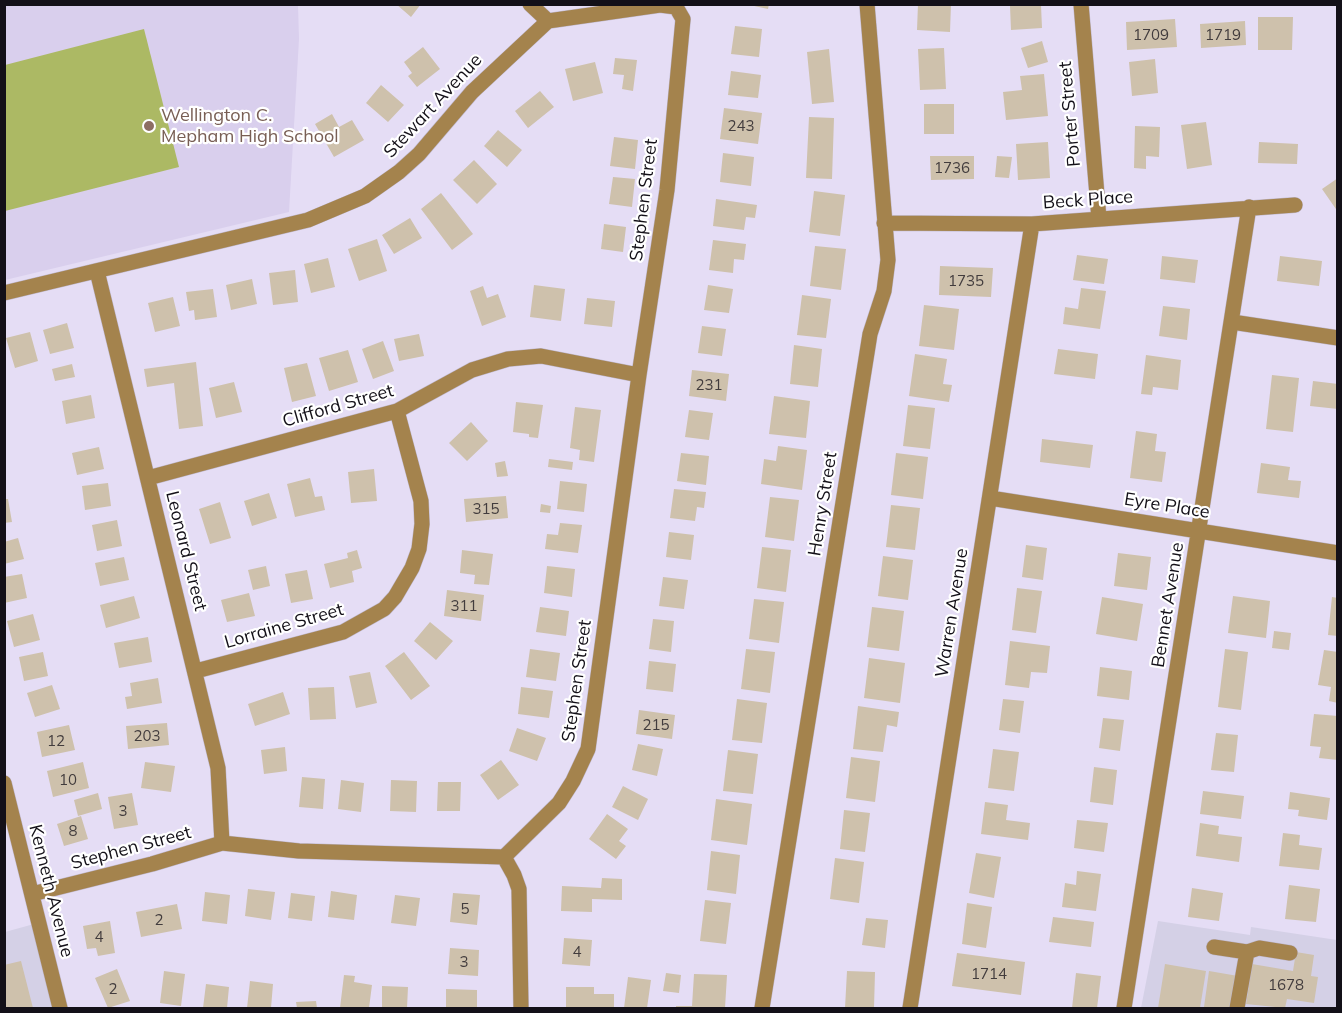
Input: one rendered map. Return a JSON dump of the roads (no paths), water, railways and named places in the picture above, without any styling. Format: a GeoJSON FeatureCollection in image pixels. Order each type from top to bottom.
{"type":"FeatureCollection","features":[{"type":"Feature","properties":{"kind":"street"},"geometry":{"type":"LineString","coordinates":[[530,4],[548,21]]}},
{"type":"Feature","properties":{"kind":"street","name":"Stephen Street"},"geometry":{"type":"LineString","coordinates":[[32,894],[152,864],[222,843],[299,851],[504,857],[559,802],[573,781],[588,749],[639,375],[667,190],[683,20],[676,7],[660,4],[548,21]]}},
{"type":"Feature","properties":{"kind":"street","name":"Henry Street"},"geometry":{"type":"LineString","coordinates":[[762,1008],[870,333],[884,291],[888,260],[867,4]]}},
{"type":"Feature","properties":{"kind":"street","name":"Porter Street"},"geometry":{"type":"LineString","coordinates":[[1081,4],[1099,219]]}},
{"type":"Feature","properties":{"kind":"street","name":"Stewart Avenue"},"geometry":{"type":"LineString","coordinates":[[4,293],[308,220],[365,196],[399,172],[419,154],[472,92],[548,21]]}},
{"type":"Feature","properties":{"kind":"street","name":"Beck Place"},"geometry":{"type":"LineString","coordinates":[[884,223],[1032,224],[1295,205]]}},
{"type":"Feature","properties":{"kind":"street","name":"Bennet Avenue"},"geometry":{"type":"LineString","coordinates":[[1124,1008],[1233,322],[1249,207]]}},
{"type":"Feature","properties":{"kind":"street","name":"Warren Avenue"},"geometry":{"type":"LineString","coordinates":[[910,1008],[1032,224]]}},
{"type":"Feature","properties":{"kind":"street","name":"Leonard Street"},"geometry":{"type":"LineString","coordinates":[[97,271],[218,768],[222,843]]}},
{"type":"Feature","properties":{"kind":"street"},"geometry":{"type":"LineString","coordinates":[[1233,322],[1338,338]]}},
{"type":"Feature","properties":{"kind":"street","name":"Clifford Street"},"geometry":{"type":"LineString","coordinates":[[148,478],[397,411],[472,370],[508,359],[541,356],[639,375]]}},
{"type":"Feature","properties":{"kind":"street","name":"Lorraine Street"},"geometry":{"type":"LineString","coordinates":[[196,671],[343,632],[384,609],[394,597],[412,568],[419,549],[422,524],[421,501],[397,411]]}},
{"type":"Feature","properties":{"kind":"street","name":"Eyre Place"},"geometry":{"type":"LineString","coordinates":[[990,498],[1338,553]]}},
{"type":"Feature","properties":{"kind":"street","name":"Kenneth Avenue"},"geometry":{"type":"LineString","coordinates":[[4,783],[60,1008]]}},
{"type":"Feature","properties":{"kind":"street"},"geometry":{"type":"LineString","coordinates":[[504,857],[519,889],[521,1008]]}},
{"type":"Feature","properties":{"kind":"street"},"geometry":{"type":"LineString","coordinates":[[1214,947],[1247,952],[1259,948],[1290,952]]}},
{"type":"Feature","properties":{"kind":"street"},"geometry":{"type":"LineString","coordinates":[[1237,1008],[1247,952]]}},
{"type":"Feature","properties":{"kind":"place","name":"Wellington C. Mepham High School"},"geometry":{"type":"Point","coordinates":[149,126]}}]}
